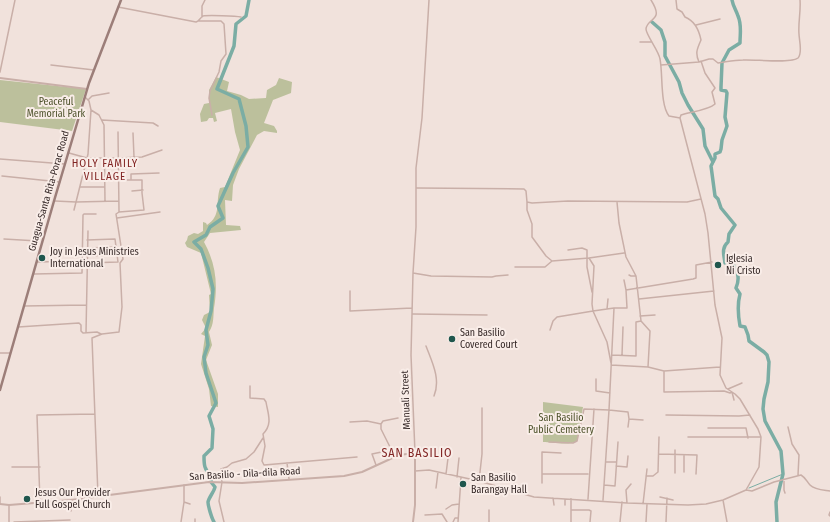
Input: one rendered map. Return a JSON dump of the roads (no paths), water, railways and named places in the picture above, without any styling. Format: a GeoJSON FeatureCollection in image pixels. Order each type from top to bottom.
{"type":"FeatureCollection","features":[{"type":"Feature","properties":{"kind":"main road","name":"Guagua-Santa Rita-Porac Road"},"geometry":{"type":"LineString","coordinates":[[0,390],[87,89],[121,0]]}},
{"type":"Feature","properties":{"kind":"street"},"geometry":{"type":"LineString","coordinates":[[0,72],[15,0]]}},
{"type":"Feature","properties":{"kind":"street"},"geometry":{"type":"LineString","coordinates":[[202,17],[202,6],[205,0]]}},
{"type":"Feature","properties":{"kind":"street","name":"Manuali Street"},"geometry":{"type":"LineString","coordinates":[[415,453],[412,308],[417,188],[416,168],[422,118],[429,0]]}},
{"type":"Feature","properties":{"kind":"street"},"geometry":{"type":"LineString","coordinates":[[651,0],[656,10],[656,16],[646,28],[660,59],[663,92],[668,114],[671,117],[680,118]]}},
{"type":"Feature","properties":{"kind":"street"},"geometry":{"type":"LineString","coordinates":[[676,0],[677,9],[696,25],[701,40],[696,54],[705,73],[715,88],[712,92],[715,104],[713,106],[704,110],[681,115],[680,118]]}},
{"type":"Feature","properties":{"kind":"street"},"geometry":{"type":"LineString","coordinates":[[660,65],[713,59],[718,63],[743,60],[778,61],[798,58],[800,51],[800,0]]}},
{"type":"Feature","properties":{"kind":"street"},"geometry":{"type":"LineString","coordinates":[[118,7],[194,22],[221,21],[224,24],[226,54],[221,62],[219,72],[210,91],[209,98],[212,115]]}},
{"type":"Feature","properties":{"kind":"street"},"geometry":{"type":"LineString","coordinates":[[198,21],[202,17],[210,16],[233,15],[241,17]]}},
{"type":"Feature","properties":{"kind":"street"},"geometry":{"type":"LineString","coordinates":[[696,25],[720,19]]}},
{"type":"Feature","properties":{"kind":"street"},"geometry":{"type":"LineString","coordinates":[[640,42],[653,42]]}},
{"type":"Feature","properties":{"kind":"street"},"geometry":{"type":"LineString","coordinates":[[51,65],[94,70]]}},
{"type":"Feature","properties":{"kind":"street"},"geometry":{"type":"LineString","coordinates":[[0,78],[87,89]]}},
{"type":"Feature","properties":{"kind":"street"},"geometry":{"type":"LineString","coordinates":[[89,100],[92,96],[109,93]]}},
{"type":"Feature","properties":{"kind":"street"},"geometry":{"type":"LineString","coordinates":[[74,210],[87,158],[91,110],[89,100],[85,97]]}},
{"type":"Feature","properties":{"kind":"street"},"geometry":{"type":"LineString","coordinates":[[91,110],[98,114],[104,127],[105,201]]}},
{"type":"Feature","properties":{"kind":"street"},"geometry":{"type":"LineString","coordinates":[[680,118],[706,218],[712,262],[715,305],[721,336],[720,377],[728,389],[739,397],[758,429],[761,438],[759,467],[746,490]]}},
{"type":"Feature","properties":{"kind":"street"},"geometry":{"type":"LineString","coordinates":[[102,120],[153,123],[158,126]]}},
{"type":"Feature","properties":{"kind":"street"},"geometry":{"type":"LineString","coordinates":[[98,496],[92,338],[102,334],[119,332],[121,324],[122,291],[120,264],[123,259],[117,218],[117,213],[119,212],[118,132]]}},
{"type":"Feature","properties":{"kind":"street"},"geometry":{"type":"LineString","coordinates":[[133,133],[134,157]]}},
{"type":"Feature","properties":{"kind":"street"},"geometry":{"type":"LineString","coordinates":[[69,153],[87,158],[119,158],[146,156],[162,150]]}},
{"type":"Feature","properties":{"kind":"street"},"geometry":{"type":"LineString","coordinates":[[0,159],[65,164]]}},
{"type":"Feature","properties":{"kind":"street"},"geometry":{"type":"LineString","coordinates":[[131,180],[131,174],[159,172]]}},
{"type":"Feature","properties":{"kind":"street"},"geometry":{"type":"LineString","coordinates":[[2,176],[60,182]]}},
{"type":"Feature","properties":{"kind":"street"},"geometry":{"type":"LineString","coordinates":[[119,212],[144,210],[142,180],[127,180]]}},
{"type":"Feature","properties":{"kind":"street"},"geometry":{"type":"LineString","coordinates":[[80,186],[104,187]]}},
{"type":"Feature","properties":{"kind":"street"},"geometry":{"type":"LineString","coordinates":[[417,188],[524,189],[526,191],[528,214],[532,224],[532,237],[546,256],[552,261]]}},
{"type":"Feature","properties":{"kind":"street"},"geometry":{"type":"LineString","coordinates":[[132,191],[143,190]]}},
{"type":"Feature","properties":{"kind":"street"},"geometry":{"type":"LineString","coordinates":[[527,202],[687,202],[701,199]]}},
{"type":"Feature","properties":{"kind":"street"},"geometry":{"type":"LineString","coordinates":[[54,201],[119,201]]}},
{"type":"Feature","properties":{"kind":"street"},"geometry":{"type":"LineString","coordinates":[[617,202],[618,218],[625,253],[636,276],[641,321],[650,331],[648,367]]}},
{"type":"Feature","properties":{"kind":"street"},"geometry":{"type":"LineString","coordinates":[[117,218],[160,212]]}},
{"type":"Feature","properties":{"kind":"street"},"geometry":{"type":"LineString","coordinates":[[33,274],[82,273],[83,214],[96,214]]}},
{"type":"Feature","properties":{"kind":"street"},"geometry":{"type":"LineString","coordinates":[[86,333],[88,231]]}},
{"type":"Feature","properties":{"kind":"street"},"geometry":{"type":"LineString","coordinates":[[4,238],[38,241],[41,235]]}},
{"type":"Feature","properties":{"kind":"street"},"geometry":{"type":"LineString","coordinates":[[87,240],[114,239],[118,263],[87,263]]}},
{"type":"Feature","properties":{"kind":"street"},"geometry":{"type":"LineString","coordinates":[[87,248],[116,247]]}},
{"type":"Feature","properties":{"kind":"street"},"geometry":{"type":"LineString","coordinates":[[568,250],[584,248],[587,251],[587,267],[592,294]]}},
{"type":"Feature","properties":{"kind":"street"},"geometry":{"type":"LineString","coordinates":[[515,267],[545,267],[552,261],[625,253]]}},
{"type":"Feature","properties":{"kind":"street"},"geometry":{"type":"LineString","coordinates":[[87,256],[117,254]]}},
{"type":"Feature","properties":{"kind":"street"},"geometry":{"type":"LineString","coordinates":[[588,258],[594,266],[592,294],[593,311],[611,354]]}},
{"type":"Feature","properties":{"kind":"street"},"geometry":{"type":"LineString","coordinates":[[37,262],[82,261]]}},
{"type":"Feature","properties":{"kind":"street"},"geometry":{"type":"LineString","coordinates":[[626,290],[695,279],[696,265],[712,262]]}},
{"type":"Feature","properties":{"kind":"street"},"geometry":{"type":"LineString","coordinates":[[413,273],[431,276],[508,276]]}},
{"type":"Feature","properties":{"kind":"street"},"geometry":{"type":"LineString","coordinates":[[629,275],[636,276]]}},
{"type":"Feature","properties":{"kind":"street"},"geometry":{"type":"LineString","coordinates":[[550,330],[553,321],[557,317],[614,308],[627,308],[624,280]]}},
{"type":"Feature","properties":{"kind":"street"},"geometry":{"type":"LineString","coordinates":[[350,291],[350,311],[412,308]]}},
{"type":"Feature","properties":{"kind":"street"},"geometry":{"type":"LineString","coordinates":[[639,299],[714,291]]}},
{"type":"Feature","properties":{"kind":"street"},"geometry":{"type":"LineString","coordinates":[[607,309],[608,299]]}},
{"type":"Feature","properties":{"kind":"street"},"geometry":{"type":"LineString","coordinates":[[24,306],[86,305]]}},
{"type":"Feature","properties":{"kind":"street"},"geometry":{"type":"LineString","coordinates":[[603,500],[614,308]]}},
{"type":"Feature","properties":{"kind":"street"},"geometry":{"type":"LineString","coordinates":[[412,314],[487,315]]}},
{"type":"Feature","properties":{"kind":"street"},"geometry":{"type":"LineString","coordinates":[[640,316],[655,314]]}},
{"type":"Feature","properties":{"kind":"street"},"geometry":{"type":"LineString","coordinates":[[611,354],[636,356],[636,322],[641,321]]}},
{"type":"Feature","properties":{"kind":"street"},"geometry":{"type":"LineString","coordinates":[[18,327],[80,324],[81,331],[86,333],[93,332],[102,334]]}},
{"type":"Feature","properties":{"kind":"street"},"geometry":{"type":"LineString","coordinates":[[622,355],[624,327]]}},
{"type":"Feature","properties":{"kind":"street"},"geometry":{"type":"LineString","coordinates":[[93,332],[95,336]]}},
{"type":"Feature","properties":{"kind":"street"},"geometry":{"type":"LineString","coordinates":[[426,346],[434,366],[437,381],[434,396]]}},
{"type":"Feature","properties":{"kind":"street"},"geometry":{"type":"LineString","coordinates":[[0,353],[11,352]]}},
{"type":"Feature","properties":{"kind":"street"},"geometry":{"type":"LineString","coordinates":[[611,364],[648,367],[664,371],[720,367]]}},
{"type":"Feature","properties":{"kind":"street"},"geometry":{"type":"LineString","coordinates":[[664,371],[664,392],[732,392]]}},
{"type":"Feature","properties":{"kind":"street"},"geometry":{"type":"LineString","coordinates":[[596,379],[596,390],[610,393]]}},
{"type":"Feature","properties":{"kind":"street"},"geometry":{"type":"LineString","coordinates":[[728,389],[742,383]]}},
{"type":"Feature","properties":{"kind":"street"},"geometry":{"type":"LineString","coordinates":[[224,522],[219,501],[222,468],[248,458],[257,448],[263,438],[263,434],[269,427],[266,402],[264,399],[250,398],[250,386]]}},
{"type":"Feature","properties":{"kind":"street"},"geometry":{"type":"LineString","coordinates":[[732,392],[734,400]]}},
{"type":"Feature","properties":{"kind":"street"},"geometry":{"type":"LineString","coordinates":[[479,481],[482,454],[482,408]]}},
{"type":"Feature","properties":{"kind":"street"},"geometry":{"type":"LineString","coordinates":[[549,442],[576,442],[578,439],[583,410],[585,409],[628,412],[628,427]]}},
{"type":"Feature","properties":{"kind":"street"},"geometry":{"type":"LineString","coordinates":[[588,500],[594,409]]}},
{"type":"Feature","properties":{"kind":"street"},"geometry":{"type":"LineString","coordinates":[[742,416],[747,410]]}},
{"type":"Feature","properties":{"kind":"street"},"geometry":{"type":"LineString","coordinates":[[40,503],[40,467],[37,414],[95,414]]}},
{"type":"Feature","properties":{"kind":"street"},"geometry":{"type":"LineString","coordinates":[[666,415],[750,415]]}},
{"type":"Feature","properties":{"kind":"street"},"geometry":{"type":"LineString","coordinates":[[381,424],[383,421],[398,418]]}},
{"type":"Feature","properties":{"kind":"street"},"geometry":{"type":"LineString","coordinates":[[629,418],[643,420]]}},
{"type":"Feature","properties":{"kind":"street"},"geometry":{"type":"LineString","coordinates":[[350,422],[367,421],[381,424]]}},
{"type":"Feature","properties":{"kind":"street"},"geometry":{"type":"LineString","coordinates":[[381,424],[381,429],[395,457]]}},
{"type":"Feature","properties":{"kind":"street"},"geometry":{"type":"LineString","coordinates":[[788,427],[792,444],[799,455],[798,475]]}},
{"type":"Feature","properties":{"kind":"street"},"geometry":{"type":"LineString","coordinates":[[708,428],[746,428],[748,438]]}},
{"type":"Feature","properties":{"kind":"street"},"geometry":{"type":"LineString","coordinates":[[646,476],[653,476],[658,473],[659,437]]}},
{"type":"Feature","properties":{"kind":"street"},"geometry":{"type":"LineString","coordinates":[[688,437],[761,438]]}},
{"type":"Feature","properties":{"kind":"street"},"geometry":{"type":"LineString","coordinates":[[263,438],[265,446],[262,461],[263,464],[356,457]]}},
{"type":"Feature","properties":{"kind":"street"},"geometry":{"type":"LineString","coordinates":[[604,485],[615,486],[618,442]]}},
{"type":"Feature","properties":{"kind":"street"},"geometry":{"type":"LineString","coordinates":[[376,465],[372,454],[392,450]]}},
{"type":"Feature","properties":{"kind":"street"},"geometry":{"type":"LineString","coordinates":[[675,473],[676,450]]}},
{"type":"Feature","properties":{"kind":"street"},"geometry":{"type":"LineString","coordinates":[[542,483],[542,452],[561,453]]}},
{"type":"Feature","properties":{"kind":"street"},"geometry":{"type":"LineString","coordinates":[[413,522],[415,505],[415,453]]}},
{"type":"Feature","properties":{"kind":"street","name":"San Basilio - Dila-dila Road"},"geometry":{"type":"LineString","coordinates":[[0,504],[8,505],[70,500],[209,482],[242,483],[352,475],[395,457],[415,453]]}},
{"type":"Feature","properties":{"kind":"street"},"geometry":{"type":"LineString","coordinates":[[659,454],[697,455],[696,474]]}},
{"type":"Feature","properties":{"kind":"street"},"geometry":{"type":"LineString","coordinates":[[684,455],[684,472]]}},
{"type":"Feature","properties":{"kind":"street"},"geometry":{"type":"LineString","coordinates":[[616,466],[627,466],[628,456]]}},
{"type":"Feature","properties":{"kind":"street"},"geometry":{"type":"LineString","coordinates":[[446,474],[448,458]]}},
{"type":"Feature","properties":{"kind":"street"},"geometry":{"type":"LineString","coordinates":[[457,477],[459,458]]}},
{"type":"Feature","properties":{"kind":"street"},"geometry":{"type":"LineString","coordinates":[[606,462],[616,462]]}},
{"type":"Feature","properties":{"kind":"street"},"geometry":{"type":"LineString","coordinates":[[287,463],[289,479]]}},
{"type":"Feature","properties":{"kind":"street"},"geometry":{"type":"LineString","coordinates":[[12,467],[40,467]]}},
{"type":"Feature","properties":{"kind":"street"},"geometry":{"type":"LineString","coordinates":[[643,502],[647,469]]}},
{"type":"Feature","properties":{"kind":"street"},"geometry":{"type":"LineString","coordinates":[[415,471],[426,470],[438,472],[479,481],[534,497],[643,502],[647,504],[666,503],[688,505],[723,500],[746,490],[752,491],[778,480],[798,475],[804,476],[810,485],[815,488],[830,491]]}},
{"type":"Feature","properties":{"kind":"street"},"geometry":{"type":"LineString","coordinates":[[436,488],[438,472]]}},
{"type":"Feature","properties":{"kind":"street"},"geometry":{"type":"LineString","coordinates":[[542,474],[589,474]]}},
{"type":"Feature","properties":{"kind":"street"},"geometry":{"type":"LineString","coordinates":[[458,522],[461,478]]}},
{"type":"Feature","properties":{"kind":"street"},"geometry":{"type":"LineString","coordinates":[[784,479],[785,493]]}},
{"type":"Feature","properties":{"kind":"street"},"geometry":{"type":"LineString","coordinates":[[513,492],[514,483]]}},
{"type":"Feature","properties":{"kind":"street"},"geometry":{"type":"LineString","coordinates":[[626,502],[626,490],[631,484]]}},
{"type":"Feature","properties":{"kind":"street"},"geometry":{"type":"LineString","coordinates":[[181,522],[184,502],[184,485]]}},
{"type":"Feature","properties":{"kind":"street"},"geometry":{"type":"LineString","coordinates":[[0,497],[0,504]]}},
{"type":"Feature","properties":{"kind":"street"},"geometry":{"type":"LineString","coordinates":[[660,497],[673,500]]}},
{"type":"Feature","properties":{"kind":"street"},"geometry":{"type":"LineString","coordinates":[[553,498],[554,505]]}},
{"type":"Feature","properties":{"kind":"street"},"geometry":{"type":"LineString","coordinates":[[666,522],[666,503],[668,498]]}},
{"type":"Feature","properties":{"kind":"street"},"geometry":{"type":"LineString","coordinates":[[565,499],[565,505]]}},
{"type":"Feature","properties":{"kind":"street"},"geometry":{"type":"LineString","coordinates":[[571,499],[571,522]]}},
{"type":"Feature","properties":{"kind":"street"},"geometry":{"type":"LineString","coordinates":[[70,500],[71,511]]}},
{"type":"Feature","properties":{"kind":"street"},"geometry":{"type":"LineString","coordinates":[[723,500],[728,522]]}},
{"type":"Feature","properties":{"kind":"street"},"geometry":{"type":"LineString","coordinates":[[184,502],[190,504]]}},
{"type":"Feature","properties":{"kind":"street"},"geometry":{"type":"LineString","coordinates":[[620,522],[622,502]]}},
{"type":"Feature","properties":{"kind":"street"},"geometry":{"type":"LineString","coordinates":[[446,509],[452,505],[459,504]]}},
{"type":"Feature","properties":{"kind":"street"},"geometry":{"type":"LineString","coordinates":[[646,522],[647,504]]}},
{"type":"Feature","properties":{"kind":"street"},"geometry":{"type":"LineString","coordinates":[[8,505],[9,522]]}},
{"type":"Feature","properties":{"kind":"street"},"geometry":{"type":"LineString","coordinates":[[489,510],[489,522]]}},
{"type":"Feature","properties":{"kind":"street"},"geometry":{"type":"LineString","coordinates":[[571,510],[589,510],[590,522]]}},
{"type":"Feature","properties":{"kind":"street"},"geometry":{"type":"LineString","coordinates":[[830,512],[830,516]]}},
{"type":"Feature","properties":{"kind":"street"},"geometry":{"type":"LineString","coordinates":[[425,515],[442,514],[447,522]]}},
{"type":"Feature","properties":{"kind":"street"},"geometry":{"type":"LineString","coordinates":[[453,522],[454,518],[458,518]]}},
{"type":"Feature","properties":{"kind":"street"},"geometry":{"type":"LineString","coordinates":[[14,522],[70,520]]}},
{"type":"Feature","properties":{"kind":"waterway"},"geometry":{"type":"LineString","coordinates":[[214,522],[208,502],[215,487],[211,482],[211,475],[207,471],[204,462],[204,456],[212,448],[213,429],[209,416],[216,403],[206,373],[204,357],[208,345],[206,330],[211,311],[213,289],[208,268],[201,249],[194,242],[206,235],[210,227],[223,218],[218,206],[233,173],[248,147],[246,126],[239,99],[217,89],[234,46],[236,24],[246,16],[249,0]]}},
{"type":"Feature","properties":{"kind":"waterway"},"geometry":{"type":"LineString","coordinates":[[732,0],[740,23],[740,43],[729,50],[722,63],[721,90],[726,91],[727,93],[725,117],[727,126],[720,152],[715,154],[715,158],[711,166],[715,196],[718,199],[721,208],[735,225],[729,234],[728,242],[724,247],[724,252],[725,263],[733,264],[738,276],[736,288],[740,294],[738,302],[740,326],[745,327],[749,341],[767,355],[769,362],[768,382],[763,409],[765,421],[781,451],[783,474],[776,502],[777,522]]}},
{"type":"Feature","properties":{"kind":"waterway"},"geometry":{"type":"LineString","coordinates":[[652,22],[661,30],[665,42],[665,56],[679,82],[682,93],[688,105],[703,129],[705,146],[713,162]]}},
{"type":"Feature","properties":{"kind":"waterway"},"geometry":{"type":"LineString","coordinates":[[749,488],[783,474]]}},
{"type":"Feature","properties":{"kind":"place","name":"Joy in Jesus Ministries International"},"geometry":{"type":"Point","coordinates":[42,258]}},
{"type":"Feature","properties":{"kind":"place","name":"Iglesia Ni Cristo"},"geometry":{"type":"Point","coordinates":[718,265]}},
{"type":"Feature","properties":{"kind":"place","name":"San Basilio Covered Court"},"geometry":{"type":"Point","coordinates":[452,339]}},
{"type":"Feature","properties":{"kind":"place","name":"San Basilio Barangay Hall"},"geometry":{"type":"Point","coordinates":[463,484]}},
{"type":"Feature","properties":{"kind":"place","name":"Jesus Our Provider Full Gospel Church"},"geometry":{"type":"Point","coordinates":[27,499]}},
{"type":"Feature","properties":{"kind":"district","name":"HOLY FAMILY VILLAGE"},"geometry":{"type":"Point","coordinates":[105,169]}},
{"type":"Feature","properties":{"kind":"district","name":"SAN BASILIO"},"geometry":{"type":"Point","coordinates":[417,453]}},
{"type":"Feature","properties":{"kind":"park label","name":"Peaceful Memorial Park"},"geometry":{"type":"Point","coordinates":[56,108]}},
{"type":"Feature","properties":{"kind":"park label","name":"San Basilio Public Cemetery"},"geometry":{"type":"Point","coordinates":[561,424]}}]}
